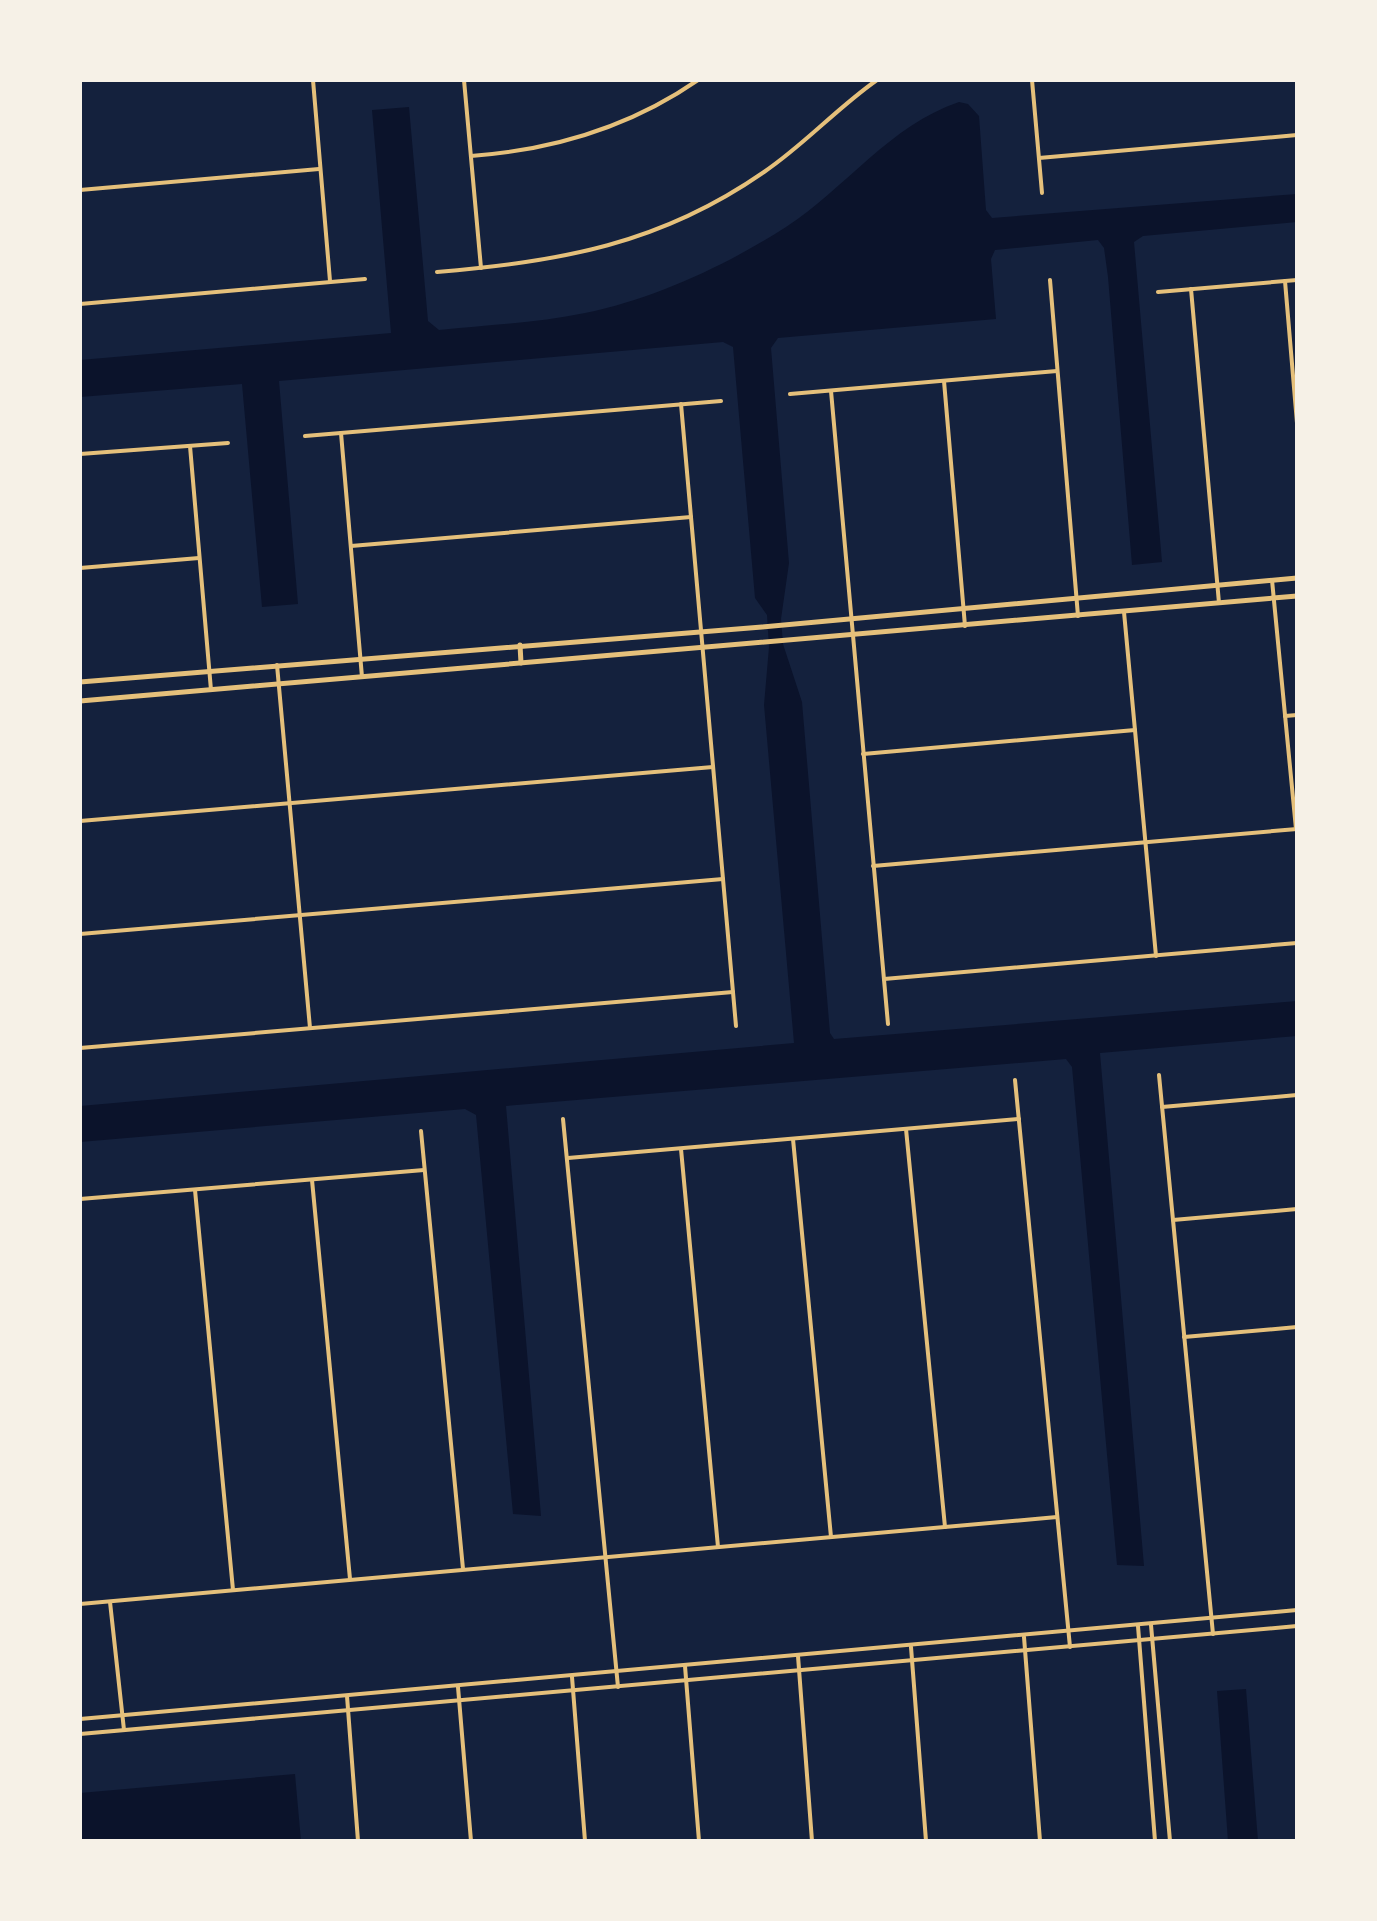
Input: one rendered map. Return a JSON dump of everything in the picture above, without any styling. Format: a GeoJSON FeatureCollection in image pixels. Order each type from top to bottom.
{"type":"FeatureCollection","features":[{"type":"Feature","properties":{"kind":"main road"},"geometry":{"type":"LineString","coordinates":[[80,682],[762,627],[963,606],[1297,578]]}},
{"type":"Feature","properties":{"kind":"main road"},"geometry":{"type":"LineString","coordinates":[[80,701],[764,639],[965,626],[1297,596]]}},
{"type":"Feature","properties":{"kind":"main road"},"geometry":{"type":"LineString","coordinates":[[520,645],[521,663]]}},
{"type":"Feature","properties":{"kind":"street"},"geometry":{"type":"LineString","coordinates":[[313,80],[330,281]]}},
{"type":"Feature","properties":{"kind":"street"},"geometry":{"type":"LineString","coordinates":[[464,80],[481,268]]}},
{"type":"Feature","properties":{"kind":"street"},"geometry":{"type":"LineString","coordinates":[[471,156],[522,151],[588,135],[637,116],[698,80]]}},
{"type":"Feature","properties":{"kind":"street"},"geometry":{"type":"LineString","coordinates":[[437,272],[584,253],[676,222],[764,172],[877,80]]}},
{"type":"Feature","properties":{"kind":"street"},"geometry":{"type":"LineString","coordinates":[[1032,80],[1042,193]]}},
{"type":"Feature","properties":{"kind":"street"},"geometry":{"type":"LineString","coordinates":[[1039,158],[1297,135]]}},
{"type":"Feature","properties":{"kind":"street"},"geometry":{"type":"LineString","coordinates":[[80,190],[319,169]]}},
{"type":"Feature","properties":{"kind":"street"},"geometry":{"type":"LineString","coordinates":[[80,304],[365,279]]}},
{"type":"Feature","properties":{"kind":"street"},"geometry":{"type":"LineString","coordinates":[[1050,280],[1078,616]]}},
{"type":"Feature","properties":{"kind":"street"},"geometry":{"type":"LineString","coordinates":[[1158,292],[1297,280]]}},
{"type":"Feature","properties":{"kind":"street"},"geometry":{"type":"LineString","coordinates":[[1285,281],[1297,423]]}},
{"type":"Feature","properties":{"kind":"street"},"geometry":{"type":"LineString","coordinates":[[1191,289],[1219,603]]}},
{"type":"Feature","properties":{"kind":"street"},"geometry":{"type":"LineString","coordinates":[[790,394],[1057,371]]}},
{"type":"Feature","properties":{"kind":"street"},"geometry":{"type":"LineString","coordinates":[[944,381],[965,626]]}},
{"type":"Feature","properties":{"kind":"street"},"geometry":{"type":"LineString","coordinates":[[831,391],[888,1024]]}},
{"type":"Feature","properties":{"kind":"street"},"geometry":{"type":"LineString","coordinates":[[305,436],[721,401]]}},
{"type":"Feature","properties":{"kind":"street"},"geometry":{"type":"LineString","coordinates":[[681,404],[736,1026]]}},
{"type":"Feature","properties":{"kind":"street"},"geometry":{"type":"LineString","coordinates":[[341,433],[362,677]]}},
{"type":"Feature","properties":{"kind":"street"},"geometry":{"type":"LineString","coordinates":[[80,454],[228,443]]}},
{"type":"Feature","properties":{"kind":"street"},"geometry":{"type":"LineString","coordinates":[[190,446],[211,690]]}},
{"type":"Feature","properties":{"kind":"street"},"geometry":{"type":"LineString","coordinates":[[351,546],[691,517]]}},
{"type":"Feature","properties":{"kind":"street"},"geometry":{"type":"LineString","coordinates":[[80,568],[199,558]]}},
{"type":"Feature","properties":{"kind":"street"},"geometry":{"type":"LineString","coordinates":[[873,866],[1296,829],[1272,580]]}},
{"type":"Feature","properties":{"kind":"street"},"geometry":{"type":"LineString","coordinates":[[1124,612],[1156,956]]}},
{"type":"Feature","properties":{"kind":"street"},"geometry":{"type":"LineString","coordinates":[[277,665],[310,1028]]}},
{"type":"Feature","properties":{"kind":"street"},"geometry":{"type":"LineString","coordinates":[[1285,716],[1297,715]]}},
{"type":"Feature","properties":{"kind":"street"},"geometry":{"type":"LineString","coordinates":[[863,754],[1135,730]]}},
{"type":"Feature","properties":{"kind":"street"},"geometry":{"type":"LineString","coordinates":[[80,821],[713,767]]}},
{"type":"Feature","properties":{"kind":"street"},"geometry":{"type":"LineString","coordinates":[[80,934],[723,879]]}},
{"type":"Feature","properties":{"kind":"street"},"geometry":{"type":"LineString","coordinates":[[884,979],[1297,943]]}},
{"type":"Feature","properties":{"kind":"street"},"geometry":{"type":"LineString","coordinates":[[80,1048],[733,992]]}},
{"type":"Feature","properties":{"kind":"street"},"geometry":{"type":"LineString","coordinates":[[1159,1075],[1213,1634]]}},
{"type":"Feature","properties":{"kind":"street"},"geometry":{"type":"LineString","coordinates":[[1015,1080],[1070,1647]]}},
{"type":"Feature","properties":{"kind":"street"},"geometry":{"type":"LineString","coordinates":[[1162,1107],[1297,1095]]}},
{"type":"Feature","properties":{"kind":"street"},"geometry":{"type":"LineString","coordinates":[[563,1119],[618,1687]]}},
{"type":"Feature","properties":{"kind":"street"},"geometry":{"type":"LineString","coordinates":[[568,1158],[1019,1119]]}},
{"type":"Feature","properties":{"kind":"street"},"geometry":{"type":"LineString","coordinates":[[906,1129],[945,1527]]}},
{"type":"Feature","properties":{"kind":"street"},"geometry":{"type":"LineString","coordinates":[[421,1131],[463,1569]]}},
{"type":"Feature","properties":{"kind":"street"},"geometry":{"type":"LineString","coordinates":[[793,1139],[831,1537]]}},
{"type":"Feature","properties":{"kind":"street"},"geometry":{"type":"LineString","coordinates":[[681,1149],[718,1547]]}},
{"type":"Feature","properties":{"kind":"street"},"geometry":{"type":"LineString","coordinates":[[80,1199],[424,1170]]}},
{"type":"Feature","properties":{"kind":"street"},"geometry":{"type":"LineString","coordinates":[[312,1180],[350,1579]]}},
{"type":"Feature","properties":{"kind":"street"},"geometry":{"type":"LineString","coordinates":[[195,1190],[233,1590]]}},
{"type":"Feature","properties":{"kind":"street"},"geometry":{"type":"LineString","coordinates":[[1173,1220],[1297,1209]]}},
{"type":"Feature","properties":{"kind":"street"},"geometry":{"type":"LineString","coordinates":[[1184,1337],[1297,1327]]}},
{"type":"Feature","properties":{"kind":"street"},"geometry":{"type":"LineString","coordinates":[[80,1604],[1057,1517]]}},
{"type":"Feature","properties":{"kind":"street"},"geometry":{"type":"LineString","coordinates":[[110,1602],[124,1730]]}},
{"type":"Feature","properties":{"kind":"street"},"geometry":{"type":"LineString","coordinates":[[80,1719],[1297,1611]]}},
{"type":"Feature","properties":{"kind":"street"},"geometry":{"type":"LineString","coordinates":[[1151,1625],[1170,1841]]}},
{"type":"Feature","properties":{"kind":"street"},"geometry":{"type":"LineString","coordinates":[[1138,1626],[1155,1841]]}},
{"type":"Feature","properties":{"kind":"street"},"geometry":{"type":"LineString","coordinates":[[80,1734],[1297,1626]]}},
{"type":"Feature","properties":{"kind":"street"},"geometry":{"type":"LineString","coordinates":[[1024,1637],[1040,1841]]}},
{"type":"Feature","properties":{"kind":"street"},"geometry":{"type":"LineString","coordinates":[[911,1647],[926,1841]]}},
{"type":"Feature","properties":{"kind":"street"},"geometry":{"type":"LineString","coordinates":[[798,1656],[812,1841]]}},
{"type":"Feature","properties":{"kind":"street"},"geometry":{"type":"LineString","coordinates":[[685,1666],[699,1841]]}},
{"type":"Feature","properties":{"kind":"street"},"geometry":{"type":"LineString","coordinates":[[572,1677],[585,1841]]}},
{"type":"Feature","properties":{"kind":"street"},"geometry":{"type":"LineString","coordinates":[[458,1687],[471,1841]]}},
{"type":"Feature","properties":{"kind":"street"},"geometry":{"type":"LineString","coordinates":[[347,1696],[358,1841]]}},
{"type":"Feature","properties":{"kind":"water"},"geometry":{"type":"Polygon","coordinates":[[[959,102],[968,104],[979,116],[986,210],[992,218],[1297,194],[1297,222],[1143,236],[1134,242],[1162,562],[1132,565],[1108,277],[1104,248],[1098,240],[995,250],[991,259],[996,319],[778,338],[771,348],[789,563],[781,619],[783,644],[802,702],[830,1033],[834,1039],[1297,1001],[1297,1036],[1100,1053],[1144,1566],[1117,1565],[1072,1067],[1066,1059],[506,1106],[541,1516],[513,1514],[476,1115],[465,1109],[80,1142],[80,1106],[794,1043],[764,705],[769,647],[767,615],[755,598],[733,347],[723,342],[279,381],[298,604],[262,607],[242,384],[80,397],[80,360],[391,333],[372,110],[409,107],[428,321],[439,330],[585,313],[637,299],[689,279],[786,227],[890,141],[934,112],[959,102]]]}},
{"type":"Feature","properties":{"kind":"water"},"geometry":{"type":"Polygon","coordinates":[[[1246,1689],[1258,1841],[1228,1841],[1217,1691],[1246,1689]]]}},
{"type":"Feature","properties":{"kind":"water"},"geometry":{"type":"Polygon","coordinates":[[[295,1774],[301,1841],[80,1841],[80,1793],[295,1774]]]}}]}
